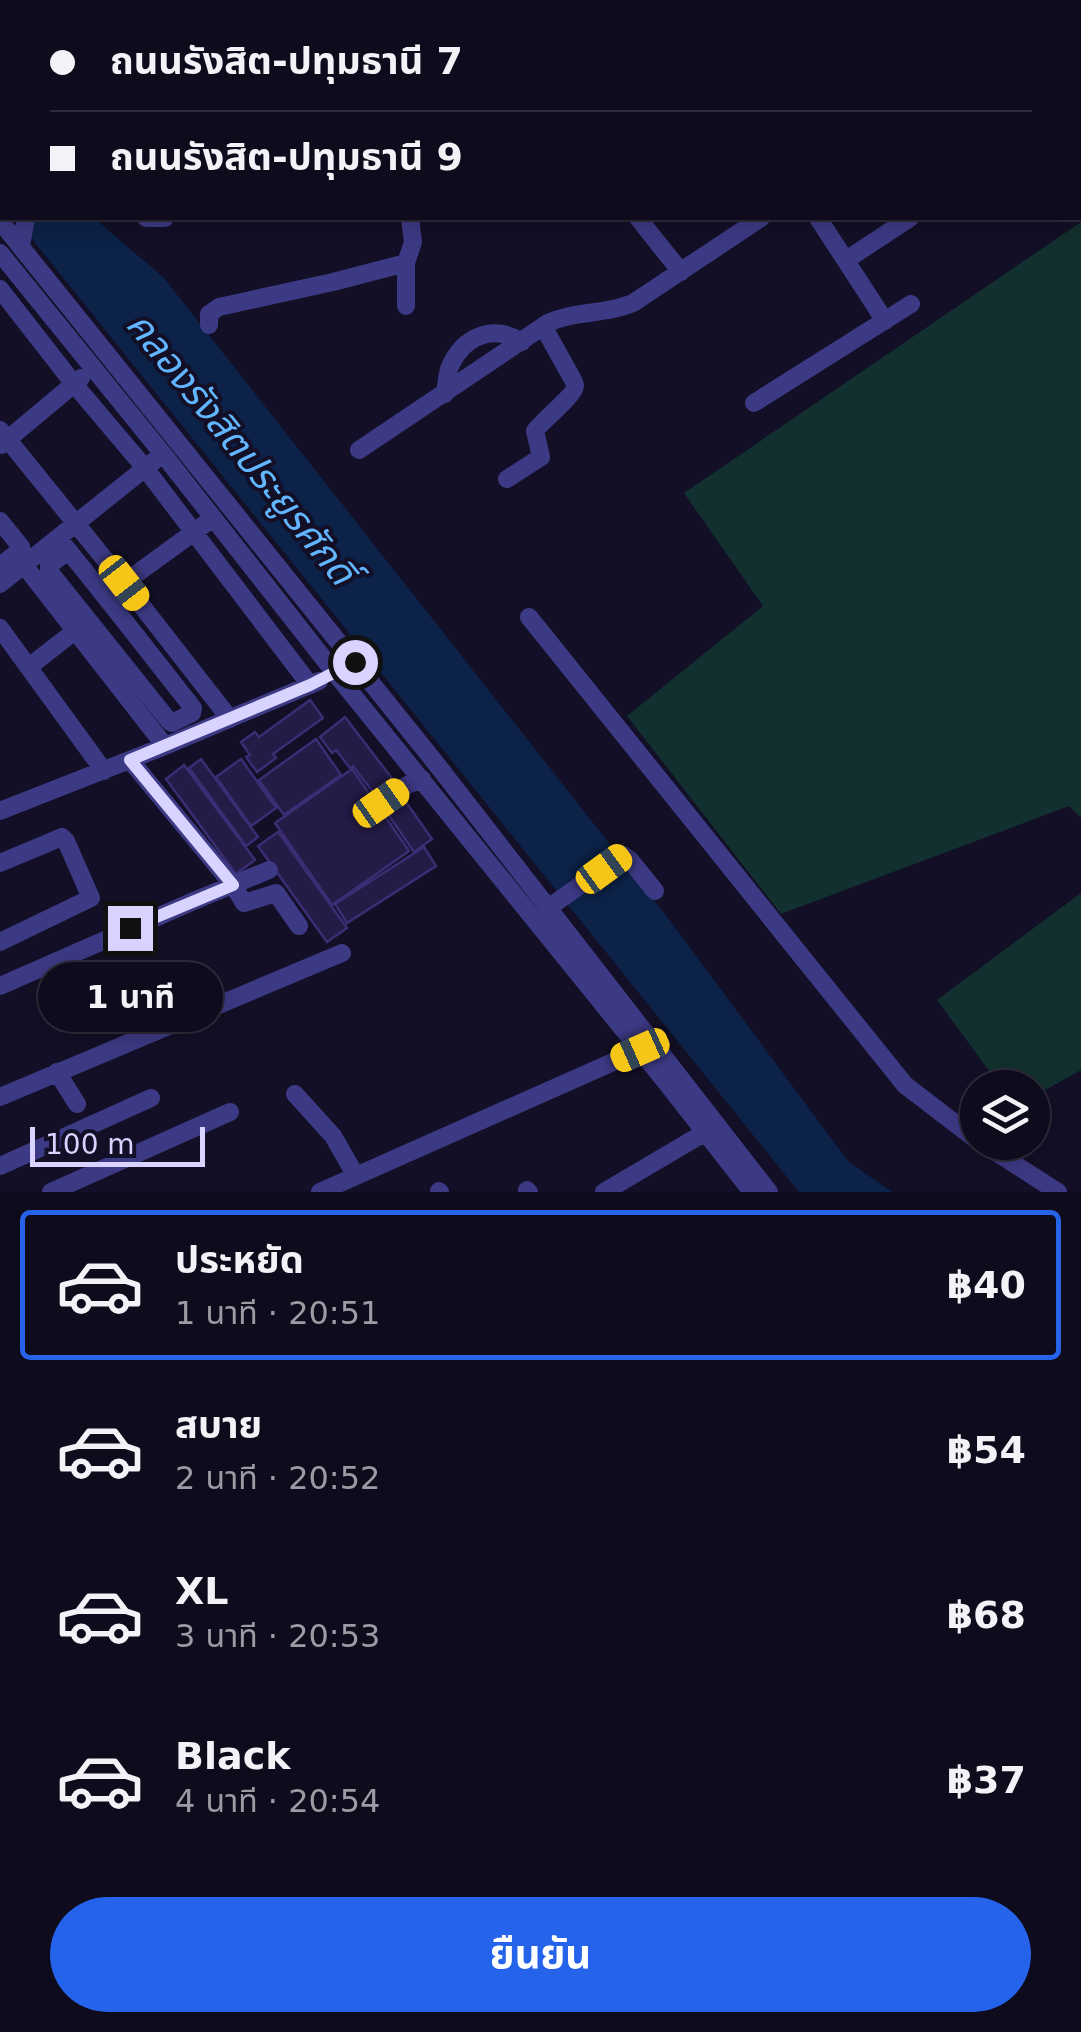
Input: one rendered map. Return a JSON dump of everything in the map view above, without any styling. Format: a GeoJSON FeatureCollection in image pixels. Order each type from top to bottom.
{"type":"FeatureCollection","features":[{"type":"Feature","properties":{"kind":"street"},"geometry":{"type":"LineString","coordinates":[[406,306],[406,263],[413,242],[410,220]]}},
{"type":"Feature","properties":{"kind":"street"},"geometry":{"type":"LineString","coordinates":[[640,220],[681,272]]}},
{"type":"Feature","properties":{"kind":"street"},"geometry":{"type":"LineString","coordinates":[[359,450],[543,326],[571,314],[633,304],[758,220]]}},
{"type":"Feature","properties":{"kind":"street"},"geometry":{"type":"LineString","coordinates":[[819,220],[885,321]]}},
{"type":"Feature","properties":{"kind":"street"},"geometry":{"type":"LineString","coordinates":[[846,260],[907,220]]}},
{"type":"Feature","properties":{"kind":"street"},"geometry":{"type":"LineString","coordinates":[[0,221],[24,232],[162,454],[334,673],[770,1192]]}},
{"type":"Feature","properties":{"kind":"street"},"geometry":{"type":"LineString","coordinates":[[2,258],[178,441],[553,905],[704,1133],[752,1192]]}},
{"type":"Feature","properties":{"kind":"street"},"geometry":{"type":"LineString","coordinates":[[209,325],[209,314],[219,307],[406,263]]}},
{"type":"Feature","properties":{"kind":"street"},"geometry":{"type":"LineString","coordinates":[[0,288],[195,532],[310,685]]}},
{"type":"Feature","properties":{"kind":"street"},"geometry":{"type":"LineString","coordinates":[[754,404],[911,304]]}},
{"type":"Feature","properties":{"kind":"street"},"geometry":{"type":"LineString","coordinates":[[507,479],[541,457],[535,431],[574,392],[572,378],[543,326]]}},
{"type":"Feature","properties":{"kind":"street"},"geometry":{"type":"LineString","coordinates":[[445,394],[450,368],[469,342],[495,331],[522,342]]}},
{"type":"Feature","properties":{"kind":"street"},"geometry":{"type":"LineString","coordinates":[[101,361],[3,438],[124,583],[230,719]]}},
{"type":"Feature","properties":{"kind":"street"},"geometry":{"type":"LineString","coordinates":[[63,545],[192,712],[172,724],[49,571],[49,565],[75,524],[178,441]]}},
{"type":"Feature","properties":{"kind":"street"},"geometry":{"type":"LineString","coordinates":[[0,511],[75,630],[165,746]]}},
{"type":"Feature","properties":{"kind":"street"},"geometry":{"type":"LineString","coordinates":[[124,583],[213,517]]}},
{"type":"Feature","properties":{"kind":"street"},"geometry":{"type":"LineString","coordinates":[[0,521],[21,547],[2,562]]}},
{"type":"Feature","properties":{"kind":"street"},"geometry":{"type":"LineString","coordinates":[[0,584],[31,559],[63,545]]}},
{"type":"Feature","properties":{"kind":"street"},"geometry":{"type":"LineString","coordinates":[[529,617],[905,1086],[960,1128]]}},
{"type":"Feature","properties":{"kind":"street"},"geometry":{"type":"LineString","coordinates":[[106,640],[127,623]]}},
{"type":"Feature","properties":{"kind":"street"},"geometry":{"type":"LineString","coordinates":[[0,628],[104,771]]}},
{"type":"Feature","properties":{"kind":"street"},"geometry":{"type":"LineString","coordinates":[[30,666],[75,630]]}},
{"type":"Feature","properties":{"kind":"street"},"geometry":{"type":"LineString","coordinates":[[2,804],[104,771],[310,685],[355,662]]}},
{"type":"Feature","properties":{"kind":"street"},"geometry":{"type":"LineString","coordinates":[[130,760],[244,902],[276,894],[298,926]]}},
{"type":"Feature","properties":{"kind":"street"},"geometry":{"type":"LineString","coordinates":[[381,803],[404,786],[422,779]]}},
{"type":"Feature","properties":{"kind":"street"},"geometry":{"type":"LineString","coordinates":[[0,863],[62,837],[91,898],[0,942]]}},
{"type":"Feature","properties":{"kind":"street"},"geometry":{"type":"LineString","coordinates":[[553,905],[621,856],[627,857],[655,891]]}},
{"type":"Feature","properties":{"kind":"street"},"geometry":{"type":"LineString","coordinates":[[0,986],[269,870]]}},
{"type":"Feature","properties":{"kind":"street"},"geometry":{"type":"LineString","coordinates":[[0,1097],[342,953]]}},
{"type":"Feature","properties":{"kind":"street"},"geometry":{"type":"LineString","coordinates":[[320,1192],[645,1046]]}},
{"type":"Feature","properties":{"kind":"street"},"geometry":{"type":"LineString","coordinates":[[57,1072],[76,1104]]}},
{"type":"Feature","properties":{"kind":"street"},"geometry":{"type":"LineString","coordinates":[[295,1094],[333,1136],[356,1176]]}},
{"type":"Feature","properties":{"kind":"street"},"geometry":{"type":"LineString","coordinates":[[0,1166],[151,1098]]}},
{"type":"Feature","properties":{"kind":"street"},"geometry":{"type":"LineString","coordinates":[[51,1192],[86,1185],[230,1112]]}},
{"type":"Feature","properties":{"kind":"street"},"geometry":{"type":"LineString","coordinates":[[604,1192],[704,1133]]}},
{"type":"Feature","properties":{"kind":"street"},"geometry":{"type":"LineString","coordinates":[[1007,1160],[1058,1192]]}},
{"type":"Feature","properties":{"kind":"green space"},"geometry":{"type":"Polygon","coordinates":[[[1081,222],[1081,818],[1069,806],[781,914],[627,716],[763,606],[684,493],[1081,222]]]}},
{"type":"Feature","properties":{"kind":"green space"},"geometry":{"type":"Polygon","coordinates":[[[1081,893],[1081,1070],[1050,1087],[1050,1070],[988,1070],[937,1000],[1081,893]]]}},
{"type":"Feature","properties":{"kind":"water","name":"คลองรังสิตประยูรศักดิ์"},"geometry":{"type":"Polygon","coordinates":[[[17,220],[96,220],[164,278],[668,918],[848,1161],[892,1192],[799,1192],[17,220]]]}},
{"type":"Feature","properties":{"kind":"building"},"geometry":{"type":"Polygon","coordinates":[[[310,700],[323,718],[273,754],[276,758],[257,772],[241,742],[255,732],[259,737],[310,700]]]}},
{"type":"Feature","properties":{"kind":"building"},"geometry":{"type":"Polygon","coordinates":[[[345,717],[394,781],[376,796],[353,766],[350,768],[336,750],[332,753],[320,737],[345,717]]]}},
{"type":"Feature","properties":{"kind":"building"},"geometry":{"type":"Polygon","coordinates":[[[316,739],[341,775],[284,815],[259,780],[316,739]]]}},
{"type":"Feature","properties":{"kind":"building"},"geometry":{"type":"Polygon","coordinates":[[[201,759],[258,837],[246,846],[189,768],[201,759]]]}},
{"type":"Feature","properties":{"kind":"building"},"geometry":{"type":"Polygon","coordinates":[[[241,759],[276,808],[251,826],[216,777],[241,759]]]}},
{"type":"Feature","properties":{"kind":"building"},"geometry":{"type":"Polygon","coordinates":[[[184,765],[255,860],[236,874],[166,779],[184,765]]]}},
{"type":"Feature","properties":{"kind":"building"},"geometry":{"type":"Polygon","coordinates":[[[352,769],[409,851],[332,905],[275,823],[352,769]]]}},
{"type":"Feature","properties":{"kind":"building"},"geometry":{"type":"Polygon","coordinates":[[[401,795],[432,839],[414,852],[383,807],[401,795]]]}},
{"type":"Feature","properties":{"kind":"building"},"geometry":{"type":"Polygon","coordinates":[[[278,832],[347,928],[327,942],[258,846],[278,832]]]}},
{"type":"Feature","properties":{"kind":"building"},"geometry":{"type":"Polygon","coordinates":[[[424,847],[436,866],[347,923],[335,904],[424,847]]]}},
{"type":"Feature","properties":{"kind":"route"},"geometry":{"type":"LineString","coordinates":[[130,928],[233,885],[130,760],[310,685],[355,662]]}}]}
